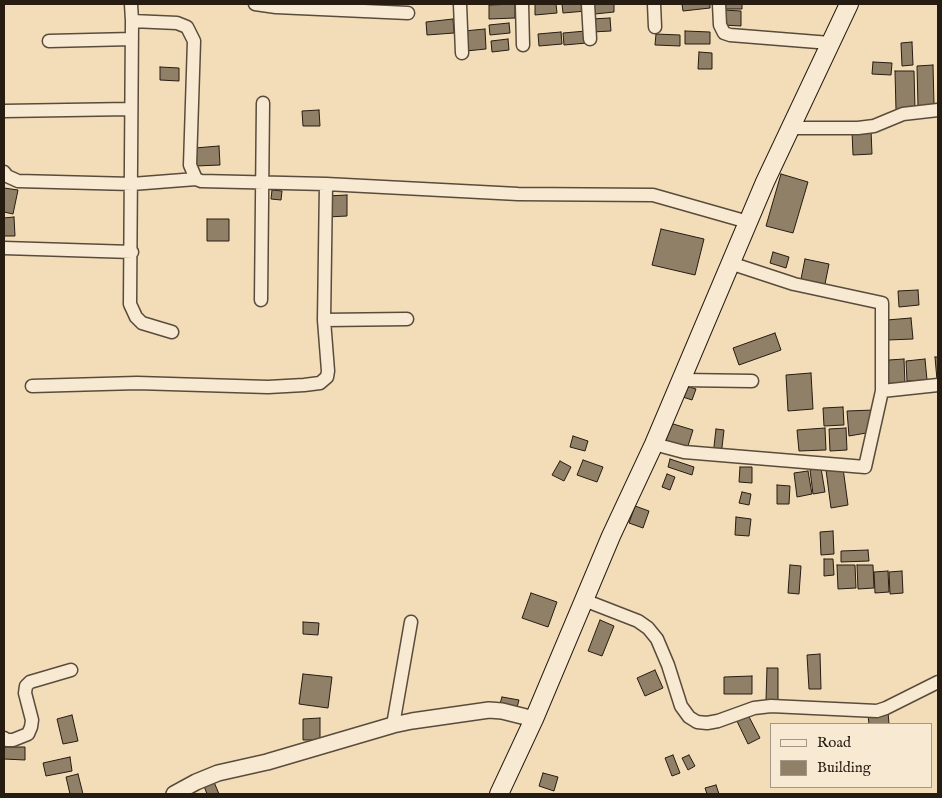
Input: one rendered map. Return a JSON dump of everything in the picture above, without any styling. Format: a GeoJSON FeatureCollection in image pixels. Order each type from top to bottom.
{"type":"FeatureCollection","features":[{"type":"Feature","properties":{"kind":"main road"},"geometry":{"type":"LineString","coordinates":[[499,794],[682,380],[748,222],[849,4]]}},
{"type":"Feature","properties":{"kind":"street"},"geometry":{"type":"LineString","coordinates":[[131,4],[132,252],[130,304],[136,318],[142,322],[172,332]]}},
{"type":"Feature","properties":{"kind":"street"},"geometry":{"type":"LineString","coordinates":[[255,4],[276,7],[408,13]]}},
{"type":"Feature","properties":{"kind":"street"},"geometry":{"type":"LineString","coordinates":[[460,4],[462,53]]}},
{"type":"Feature","properties":{"kind":"street"},"geometry":{"type":"LineString","coordinates":[[522,4],[523,45]]}},
{"type":"Feature","properties":{"kind":"street"},"geometry":{"type":"LineString","coordinates":[[588,4],[590,38]]}},
{"type":"Feature","properties":{"kind":"street"},"geometry":{"type":"LineString","coordinates":[[654,4],[655,27]]}},
{"type":"Feature","properties":{"kind":"street"},"geometry":{"type":"LineString","coordinates":[[719,4],[720,25],[724,33],[830,43]]}},
{"type":"Feature","properties":{"kind":"street"},"geometry":{"type":"LineString","coordinates":[[132,21],[178,23],[187,27],[194,41],[190,164],[196,179]]}},
{"type":"Feature","properties":{"kind":"street"},"geometry":{"type":"LineString","coordinates":[[49,41],[132,39]]}},
{"type":"Feature","properties":{"kind":"street"},"geometry":{"type":"LineString","coordinates":[[260,300],[263,103]]}},
{"type":"Feature","properties":{"kind":"street"},"geometry":{"type":"LineString","coordinates":[[4,111],[130,110]]}},
{"type":"Feature","properties":{"kind":"street"},"geometry":{"type":"LineString","coordinates":[[790,128],[858,128],[874,126],[903,114],[938,110]]}},
{"type":"Feature","properties":{"kind":"street"},"geometry":{"type":"LineString","coordinates":[[4,172],[7,176],[18,181],[132,184],[196,179],[207,182],[326,184],[518,194],[653,195],[748,222]]}},
{"type":"Feature","properties":{"kind":"street"},"geometry":{"type":"LineString","coordinates":[[32,386],[137,383],[268,387],[304,386],[320,383],[327,377],[328,371],[324,320],[326,184]]}},
{"type":"Feature","properties":{"kind":"street"},"geometry":{"type":"LineString","coordinates":[[4,248],[132,252]]}},
{"type":"Feature","properties":{"kind":"street"},"geometry":{"type":"LineString","coordinates":[[654,444],[684,452],[865,468],[882,391],[882,303],[794,284],[730,263]]}},
{"type":"Feature","properties":{"kind":"street"},"geometry":{"type":"LineString","coordinates":[[324,320],[407,319]]}},
{"type":"Feature","properties":{"kind":"street"},"geometry":{"type":"LineString","coordinates":[[682,380],[752,381]]}},
{"type":"Feature","properties":{"kind":"street"},"geometry":{"type":"LineString","coordinates":[[882,391],[938,385]]}},
{"type":"Feature","properties":{"kind":"street"},"geometry":{"type":"LineString","coordinates":[[584,600],[638,621],[648,628],[657,639],[668,665],[681,706],[689,717],[697,722],[718,721],[754,708],[771,706],[864,712],[877,711],[938,682]]}},
{"type":"Feature","properties":{"kind":"street"},"geometry":{"type":"LineString","coordinates":[[393,725],[412,622]]}},
{"type":"Feature","properties":{"kind":"street"},"geometry":{"type":"LineString","coordinates":[[4,738],[13,740],[28,734],[32,727],[25,693],[26,686],[30,682],[71,670]]}},
{"type":"Feature","properties":{"kind":"street"},"geometry":{"type":"LineString","coordinates":[[174,794],[218,773],[267,762],[393,725],[489,710],[534,718]]}},
{"type":"Feature","properties":{"kind":"building"},"geometry":{"type":"Polygon","coordinates":[[[515,4],[515,18],[489,19],[489,5],[515,4]]]}},
{"type":"Feature","properties":{"kind":"building"},"geometry":{"type":"Polygon","coordinates":[[[535,4],[556,4],[557,13],[535,15],[535,4]]]}},
{"type":"Feature","properties":{"kind":"building"},"geometry":{"type":"Polygon","coordinates":[[[562,4],[585,4],[586,11],[563,13],[562,4]]]}},
{"type":"Feature","properties":{"kind":"building"},"geometry":{"type":"Polygon","coordinates":[[[594,4],[614,4],[614,12],[595,14],[594,4]]]}},
{"type":"Feature","properties":{"kind":"building"},"geometry":{"type":"Polygon","coordinates":[[[682,4],[710,4],[710,8],[683,11],[682,4]]]}},
{"type":"Feature","properties":{"kind":"building"},"geometry":{"type":"Polygon","coordinates":[[[723,4],[742,4],[742,9],[723,9],[723,4]]]}},
{"type":"Feature","properties":{"kind":"building"},"geometry":{"type":"Polygon","coordinates":[[[723,10],[741,11],[741,26],[723,25],[723,10]]]}},
{"type":"Feature","properties":{"kind":"building"},"geometry":{"type":"Polygon","coordinates":[[[610,18],[611,31],[592,32],[591,19],[610,18]]]}},
{"type":"Feature","properties":{"kind":"building"},"geometry":{"type":"Polygon","coordinates":[[[453,19],[454,33],[427,35],[426,22],[453,19]]]}},
{"type":"Feature","properties":{"kind":"building"},"geometry":{"type":"Polygon","coordinates":[[[509,23],[510,33],[490,35],[489,25],[509,23]]]}},
{"type":"Feature","properties":{"kind":"building"},"geometry":{"type":"Polygon","coordinates":[[[485,29],[486,49],[466,51],[464,31],[485,29]]]}},
{"type":"Feature","properties":{"kind":"building"},"geometry":{"type":"Polygon","coordinates":[[[586,31],[587,43],[564,45],[563,33],[586,31]]]}},
{"type":"Feature","properties":{"kind":"building"},"geometry":{"type":"Polygon","coordinates":[[[685,31],[710,32],[710,44],[685,44],[685,31]]]}},
{"type":"Feature","properties":{"kind":"building"},"geometry":{"type":"Polygon","coordinates":[[[561,32],[562,44],[539,46],[538,34],[561,32]]]}},
{"type":"Feature","properties":{"kind":"building"},"geometry":{"type":"Polygon","coordinates":[[[656,34],[680,35],[680,46],[655,45],[656,34]]]}},
{"type":"Feature","properties":{"kind":"building"},"geometry":{"type":"Polygon","coordinates":[[[508,39],[509,50],[492,52],[491,41],[508,39]]]}},
{"type":"Feature","properties":{"kind":"building"},"geometry":{"type":"Polygon","coordinates":[[[912,42],[913,65],[902,66],[901,43],[912,42]]]}},
{"type":"Feature","properties":{"kind":"building"},"geometry":{"type":"Polygon","coordinates":[[[699,52],[712,53],[712,69],[698,69],[699,52]]]}},
{"type":"Feature","properties":{"kind":"building"},"geometry":{"type":"Polygon","coordinates":[[[873,62],[892,63],[891,75],[872,74],[873,62]]]}},
{"type":"Feature","properties":{"kind":"building"},"geometry":{"type":"Polygon","coordinates":[[[933,65],[934,105],[918,106],[917,66],[933,65]]]}},
{"type":"Feature","properties":{"kind":"building"},"geometry":{"type":"Polygon","coordinates":[[[160,67],[179,68],[179,81],[160,80],[160,67]]]}},
{"type":"Feature","properties":{"kind":"building"},"geometry":{"type":"Polygon","coordinates":[[[895,71],[914,71],[915,109],[896,110],[895,71]]]}},
{"type":"Feature","properties":{"kind":"building"},"geometry":{"type":"Polygon","coordinates":[[[319,110],[320,126],[303,126],[302,111],[319,110]]]}},
{"type":"Feature","properties":{"kind":"building"},"geometry":{"type":"Polygon","coordinates":[[[871,130],[872,154],[853,155],[852,131],[871,130]]]}},
{"type":"Feature","properties":{"kind":"building"},"geometry":{"type":"Polygon","coordinates":[[[219,146],[220,165],[196,166],[195,148],[219,146]]]}},
{"type":"Feature","properties":{"kind":"building"},"geometry":{"type":"Polygon","coordinates":[[[781,174],[808,182],[793,233],[766,226],[781,174]]]}},
{"type":"Feature","properties":{"kind":"building"},"geometry":{"type":"Polygon","coordinates":[[[4,188],[18,190],[13,214],[4,212],[4,188]]]}},
{"type":"Feature","properties":{"kind":"building"},"geometry":{"type":"Polygon","coordinates":[[[272,190],[282,191],[281,200],[271,199],[272,190]]]}},
{"type":"Feature","properties":{"kind":"building"},"geometry":{"type":"Polygon","coordinates":[[[347,195],[347,216],[327,217],[327,196],[347,195]]]}},
{"type":"Feature","properties":{"kind":"building"},"geometry":{"type":"Polygon","coordinates":[[[14,217],[15,236],[4,236],[4,218],[14,217]]]}},
{"type":"Feature","properties":{"kind":"building"},"geometry":{"type":"Polygon","coordinates":[[[207,219],[229,219],[229,241],[207,241],[207,219]]]}},
{"type":"Feature","properties":{"kind":"building"},"geometry":{"type":"Polygon","coordinates":[[[661,229],[704,239],[695,275],[652,265],[661,229]]]}},
{"type":"Feature","properties":{"kind":"building"},"geometry":{"type":"Polygon","coordinates":[[[773,252],[789,257],[786,268],[770,263],[773,252]]]}},
{"type":"Feature","properties":{"kind":"building"},"geometry":{"type":"Polygon","coordinates":[[[805,259],[829,264],[824,289],[800,284],[805,259]]]}},
{"type":"Feature","properties":{"kind":"building"},"geometry":{"type":"Polygon","coordinates":[[[918,290],[919,305],[899,307],[898,291],[918,290]]]}},
{"type":"Feature","properties":{"kind":"building"},"geometry":{"type":"Polygon","coordinates":[[[911,318],[913,339],[888,340],[887,320],[911,318]]]}},
{"type":"Feature","properties":{"kind":"building"},"geometry":{"type":"Polygon","coordinates":[[[775,333],[781,350],[739,365],[733,348],[775,333]]]}},
{"type":"Feature","properties":{"kind":"building"},"geometry":{"type":"Polygon","coordinates":[[[935,357],[938,357],[938,380],[937,380],[935,357]]]}},
{"type":"Feature","properties":{"kind":"building"},"geometry":{"type":"Polygon","coordinates":[[[904,359],[905,384],[885,386],[889,360],[904,359]]]}},
{"type":"Feature","properties":{"kind":"building"},"geometry":{"type":"Polygon","coordinates":[[[925,359],[927,380],[907,381],[906,361],[925,359]]]}},
{"type":"Feature","properties":{"kind":"building"},"geometry":{"type":"Polygon","coordinates":[[[811,373],[813,409],[788,411],[786,375],[811,373]]]}},
{"type":"Feature","properties":{"kind":"building"},"geometry":{"type":"Polygon","coordinates":[[[686,386],[696,389],[692,400],[683,397],[686,386]]]}},
{"type":"Feature","properties":{"kind":"building"},"geometry":{"type":"Polygon","coordinates":[[[843,407],[844,425],[824,426],[823,408],[843,407]]]}},
{"type":"Feature","properties":{"kind":"building"},"geometry":{"type":"Polygon","coordinates":[[[874,410],[872,432],[849,436],[847,411],[874,410]]]}},
{"type":"Feature","properties":{"kind":"building"},"geometry":{"type":"Polygon","coordinates":[[[670,423],[693,430],[687,449],[664,442],[670,423]]]}},
{"type":"Feature","properties":{"kind":"building"},"geometry":{"type":"Polygon","coordinates":[[[825,428],[826,450],[799,451],[797,430],[825,428]]]}},
{"type":"Feature","properties":{"kind":"building"},"geometry":{"type":"Polygon","coordinates":[[[846,428],[847,450],[830,451],[829,429],[846,428]]]}},
{"type":"Feature","properties":{"kind":"building"},"geometry":{"type":"Polygon","coordinates":[[[716,429],[724,430],[721,456],[713,455],[716,429]]]}},
{"type":"Feature","properties":{"kind":"building"},"geometry":{"type":"Polygon","coordinates":[[[573,436],[588,441],[585,451],[570,447],[573,436]]]}},
{"type":"Feature","properties":{"kind":"building"},"geometry":{"type":"Polygon","coordinates":[[[670,459],[694,467],[692,475],[668,467],[670,459]]]}},
{"type":"Feature","properties":{"kind":"building"},"geometry":{"type":"Polygon","coordinates":[[[583,460],[603,467],[597,482],[577,475],[583,460]]]}},
{"type":"Feature","properties":{"kind":"building"},"geometry":{"type":"Polygon","coordinates":[[[560,461],[571,467],[564,481],[552,475],[560,461]]]}},
{"type":"Feature","properties":{"kind":"building"},"geometry":{"type":"Polygon","coordinates":[[[740,467],[752,467],[752,483],[739,482],[740,467]]]}},
{"type":"Feature","properties":{"kind":"building"},"geometry":{"type":"Polygon","coordinates":[[[821,468],[825,492],[813,494],[810,470],[821,468]]]}},
{"type":"Feature","properties":{"kind":"building"},"geometry":{"type":"Polygon","coordinates":[[[843,468],[848,505],[831,508],[826,470],[843,468]]]}},
{"type":"Feature","properties":{"kind":"building"},"geometry":{"type":"Polygon","coordinates":[[[808,471],[812,494],[797,497],[794,473],[808,471]]]}},
{"type":"Feature","properties":{"kind":"building"},"geometry":{"type":"Polygon","coordinates":[[[667,474],[675,477],[670,490],[662,487],[667,474]]]}},
{"type":"Feature","properties":{"kind":"building"},"geometry":{"type":"Polygon","coordinates":[[[777,485],[790,486],[789,504],[777,504],[777,485]]]}},
{"type":"Feature","properties":{"kind":"building"},"geometry":{"type":"Polygon","coordinates":[[[742,492],[751,494],[749,505],[739,503],[742,492]]]}},
{"type":"Feature","properties":{"kind":"building"},"geometry":{"type":"Polygon","coordinates":[[[635,506],[649,511],[643,528],[629,523],[635,506]]]}},
{"type":"Feature","properties":{"kind":"building"},"geometry":{"type":"Polygon","coordinates":[[[736,517],[751,519],[749,536],[735,535],[736,517]]]}},
{"type":"Feature","properties":{"kind":"building"},"geometry":{"type":"Polygon","coordinates":[[[833,531],[834,554],[821,555],[820,532],[833,531]]]}},
{"type":"Feature","properties":{"kind":"building"},"geometry":{"type":"Polygon","coordinates":[[[868,550],[869,561],[841,562],[841,551],[868,550]]]}},
{"type":"Feature","properties":{"kind":"building"},"geometry":{"type":"Polygon","coordinates":[[[824,559],[833,559],[834,575],[824,576],[824,559]]]}},
{"type":"Feature","properties":{"kind":"building"},"geometry":{"type":"Polygon","coordinates":[[[790,565],[801,566],[799,594],[788,593],[790,565]]]}},
{"type":"Feature","properties":{"kind":"building"},"geometry":{"type":"Polygon","coordinates":[[[837,565],[855,565],[856,588],[838,589],[837,565]]]}},
{"type":"Feature","properties":{"kind":"building"},"geometry":{"type":"Polygon","coordinates":[[[857,565],[873,565],[874,588],[858,589],[857,565]]]}},
{"type":"Feature","properties":{"kind":"building"},"geometry":{"type":"Polygon","coordinates":[[[888,571],[889,592],[875,593],[874,572],[888,571]]]}},
{"type":"Feature","properties":{"kind":"building"},"geometry":{"type":"Polygon","coordinates":[[[902,571],[903,593],[890,594],[889,572],[902,571]]]}},
{"type":"Feature","properties":{"kind":"building"},"geometry":{"type":"Polygon","coordinates":[[[531,593],[557,602],[548,627],[522,618],[531,593]]]}},
{"type":"Feature","properties":{"kind":"building"},"geometry":{"type":"Polygon","coordinates":[[[600,620],[614,626],[602,656],[588,651],[600,620]]]}},
{"type":"Feature","properties":{"kind":"building"},"geometry":{"type":"Polygon","coordinates":[[[303,622],[319,623],[318,635],[303,634],[303,622]]]}},
{"type":"Feature","properties":{"kind":"building"},"geometry":{"type":"Polygon","coordinates":[[[820,654],[821,689],[809,689],[807,655],[820,654]]]}},
{"type":"Feature","properties":{"kind":"building"},"geometry":{"type":"Polygon","coordinates":[[[767,668],[778,668],[778,700],[766,700],[767,668]]]}},
{"type":"Feature","properties":{"kind":"building"},"geometry":{"type":"Polygon","coordinates":[[[655,670],[663,688],[645,696],[637,678],[655,670]]]}},
{"type":"Feature","properties":{"kind":"building"},"geometry":{"type":"Polygon","coordinates":[[[303,674],[332,677],[328,708],[299,704],[303,674]]]}},
{"type":"Feature","properties":{"kind":"building"},"geometry":{"type":"Polygon","coordinates":[[[752,676],[752,694],[724,694],[724,677],[752,676]]]}},
{"type":"Feature","properties":{"kind":"building"},"geometry":{"type":"Polygon","coordinates":[[[502,697],[519,700],[516,711],[499,707],[502,697]]]}},
{"type":"Feature","properties":{"kind":"building"},"geometry":{"type":"Polygon","coordinates":[[[746,711],[760,738],[748,744],[735,717],[746,711]]]}},
{"type":"Feature","properties":{"kind":"building"},"geometry":{"type":"Polygon","coordinates":[[[888,712],[889,723],[869,723],[868,715],[888,712]]]}},
{"type":"Feature","properties":{"kind":"building"},"geometry":{"type":"Polygon","coordinates":[[[72,715],[78,741],[63,744],[57,719],[72,715]]]}},
{"type":"Feature","properties":{"kind":"building"},"geometry":{"type":"Polygon","coordinates":[[[320,718],[320,740],[303,740],[303,719],[320,718]]]}},
{"type":"Feature","properties":{"kind":"building"},"geometry":{"type":"Polygon","coordinates":[[[4,747],[25,747],[25,760],[4,759],[4,747]]]}},
{"type":"Feature","properties":{"kind":"building"},"geometry":{"type":"Polygon","coordinates":[[[673,755],[680,773],[672,776],[665,758],[673,755]]]}},
{"type":"Feature","properties":{"kind":"building"},"geometry":{"type":"Polygon","coordinates":[[[689,755],[695,766],[688,770],[682,758],[689,755]]]}},
{"type":"Feature","properties":{"kind":"building"},"geometry":{"type":"Polygon","coordinates":[[[70,757],[72,771],[46,776],[43,763],[70,757]]]}},
{"type":"Feature","properties":{"kind":"building"},"geometry":{"type":"Polygon","coordinates":[[[543,773],[558,777],[554,791],[539,786],[543,773]]]}},
{"type":"Feature","properties":{"kind":"building"},"geometry":{"type":"Polygon","coordinates":[[[78,774],[83,794],[70,794],[66,777],[78,774]]]}},
{"type":"Feature","properties":{"kind":"building"},"geometry":{"type":"Polygon","coordinates":[[[214,782],[219,794],[207,794],[204,786],[214,782]]]}},
{"type":"Feature","properties":{"kind":"building"},"geometry":{"type":"Polygon","coordinates":[[[716,785],[719,794],[707,794],[705,788],[716,785]]]}}]}
